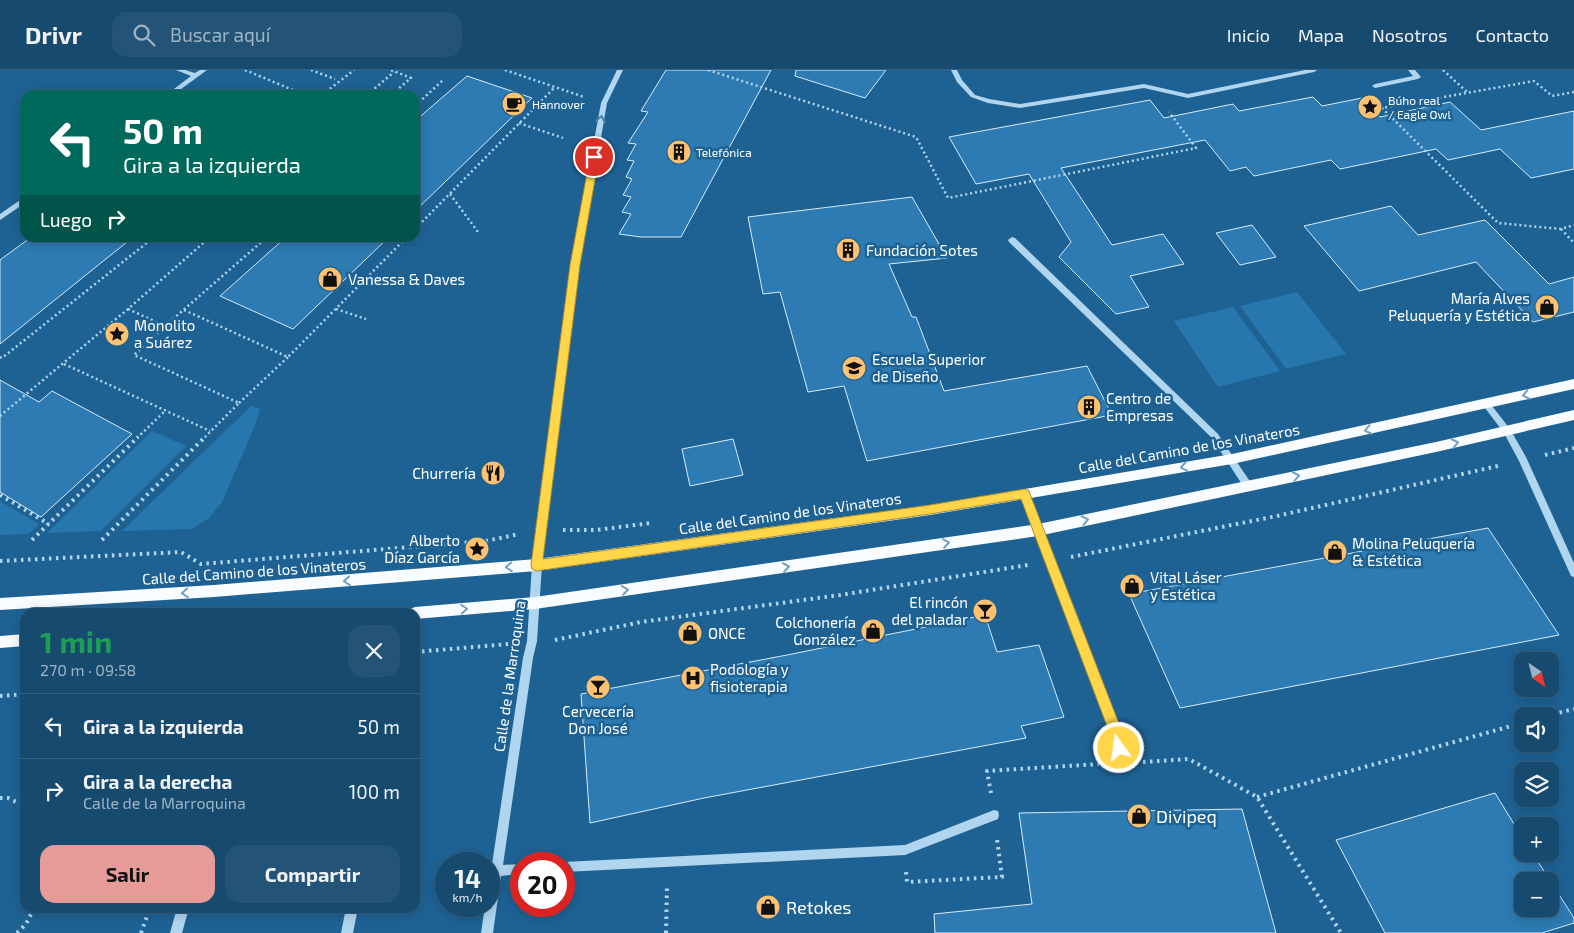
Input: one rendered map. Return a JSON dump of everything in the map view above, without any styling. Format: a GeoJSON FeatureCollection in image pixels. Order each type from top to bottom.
{"type":"FeatureCollection","features":[{"type":"Feature","properties":{"kind":"main road","name":"Calle del Camino de los Vinateros"},"geometry":{"type":"LineString","coordinates":[[0,604],[204,592],[536,565],[930,510],[1232,459],[1574,384]]}},
{"type":"Feature","properties":{"kind":"main road"},"geometry":{"type":"LineString","coordinates":[[420,613],[535,603],[1038,530],[1507,431],[1574,415]]}},
{"type":"Feature","properties":{"kind":"main road"},"geometry":{"type":"LineString","coordinates":[[0,642],[20,640]]}},
{"type":"Feature","properties":{"kind":"street"},"geometry":{"type":"LineString","coordinates":[[179,70],[196,76]]}},
{"type":"Feature","properties":{"kind":"street"},"geometry":{"type":"LineString","coordinates":[[177,90],[204,70]]}},
{"type":"Feature","properties":{"kind":"street","name":"Calle de la Marroquina"},"geometry":{"type":"LineString","coordinates":[[499,852],[532,641],[536,565],[575,265],[604,103],[620,70]]}},
{"type":"Feature","properties":{"kind":"street"},"geometry":{"type":"LineString","coordinates":[[954,70],[959,81],[973,96],[988,101],[1020,106],[1144,86],[1188,96],[1314,70]]}},
{"type":"Feature","properties":{"kind":"street"},"geometry":{"type":"LineString","coordinates":[[1375,86],[1418,77],[1411,70]]}},
{"type":"Feature","properties":{"kind":"street"},"geometry":{"type":"LineString","coordinates":[[0,218],[20,204]]}},
{"type":"Feature","properties":{"kind":"street"},"geometry":{"type":"LineString","coordinates":[[1486,404],[1507,431],[1531,477],[1574,573]]}},
{"type":"Feature","properties":{"kind":"street"},"geometry":{"type":"LineString","coordinates":[[1232,459],[1248,486]]}},
{"type":"Feature","properties":{"kind":"street"},"geometry":{"type":"LineString","coordinates":[[1025,494],[1116,734],[1121,763]]}},
{"type":"Feature","properties":{"kind":"street"},"geometry":{"type":"LineString","coordinates":[[575,866],[905,850],[994,816]]}},
{"type":"Feature","properties":{"kind":"street"},"geometry":{"type":"LineString","coordinates":[[176,933],[182,913]]}},
{"type":"Feature","properties":{"kind":"street"},"geometry":{"type":"LineString","coordinates":[[347,933],[351,913]]}},
{"type":"Feature","properties":{"kind":"street","name":"Calle de la Marroquina"},"geometry":{"type":"LineString","coordinates":[[487,933],[489,917]]}},
{"type":"Feature","properties":{"kind":"lane"},"geometry":{"type":"LineString","coordinates":[[1012,240],[1215,436],[1232,459]]}},
{"type":"Feature","properties":{"kind":"path"},"geometry":{"type":"LineString","coordinates":[[245,70],[294,90]]}},
{"type":"Feature","properties":{"kind":"path"},"geometry":{"type":"LineString","coordinates":[[311,70],[335,79]]}},
{"type":"Feature","properties":{"kind":"path"},"geometry":{"type":"LineString","coordinates":[[328,90],[354,70]]}},
{"type":"Feature","properties":{"kind":"path"},"geometry":{"type":"LineString","coordinates":[[391,70],[411,78],[398,90]]}},
{"type":"Feature","properties":{"kind":"path"},"geometry":{"type":"LineString","coordinates":[[505,70],[604,103]]}},
{"type":"Feature","properties":{"kind":"path"},"geometry":{"type":"LineString","coordinates":[[708,70],[916,136],[948,198],[1196,148],[1168,112],[1169,92]]}},
{"type":"Feature","properties":{"kind":"path"},"geometry":{"type":"LineString","coordinates":[[1443,70],[1468,93]]}},
{"type":"Feature","properties":{"kind":"path"},"geometry":{"type":"LineString","coordinates":[[373,90],[395,72]]}},
{"type":"Feature","properties":{"kind":"path"},"geometry":{"type":"LineString","coordinates":[[1574,92],[1552,96],[1534,81],[1382,108],[1498,223],[1561,230],[1574,225]]}},
{"type":"Feature","properties":{"kind":"path"},"geometry":{"type":"LineString","coordinates":[[420,102],[442,82]]}},
{"type":"Feature","properties":{"kind":"path"},"geometry":{"type":"LineString","coordinates":[[420,224],[555,87]]}},
{"type":"Feature","properties":{"kind":"path"},"geometry":{"type":"LineString","coordinates":[[519,124],[563,138]]}},
{"type":"Feature","properties":{"kind":"path"},"geometry":{"type":"LineString","coordinates":[[450,194],[478,232]]}},
{"type":"Feature","properties":{"kind":"path"},"geometry":{"type":"LineString","coordinates":[[1561,230],[1574,242]]}},
{"type":"Feature","properties":{"kind":"path"},"geometry":{"type":"LineString","coordinates":[[1,357],[148,242]]}},
{"type":"Feature","properties":{"kind":"path"},"geometry":{"type":"LineString","coordinates":[[0,416],[64,364],[203,242]]}},
{"type":"Feature","properties":{"kind":"path"},"geometry":{"type":"LineString","coordinates":[[239,403],[134,355],[261,242]]}},
{"type":"Feature","properties":{"kind":"path"},"geometry":{"type":"LineString","coordinates":[[102,540],[402,242]]}},
{"type":"Feature","properties":{"kind":"path"},"geometry":{"type":"LineString","coordinates":[[128,309],[165,326]]}},
{"type":"Feature","properties":{"kind":"path"},"geometry":{"type":"LineString","coordinates":[[336,309],[366,319]]}},
{"type":"Feature","properties":{"kind":"path"},"geometry":{"type":"LineString","coordinates":[[184,310],[288,357]]}},
{"type":"Feature","properties":{"kind":"path"},"geometry":{"type":"LineString","coordinates":[[64,364],[210,431]]}},
{"type":"Feature","properties":{"kind":"path"},"geometry":{"type":"LineString","coordinates":[[32,540],[165,411]]}},
{"type":"Feature","properties":{"kind":"path"},"geometry":{"type":"LineString","coordinates":[[1554,452],[1574,448]]}},
{"type":"Feature","properties":{"kind":"path"},"geometry":{"type":"LineString","coordinates":[[1074,556],[1277,516],[1498,466]]}},
{"type":"Feature","properties":{"kind":"path"},"geometry":{"type":"LineString","coordinates":[[0,496],[49,524]]}},
{"type":"Feature","properties":{"kind":"path"},"geometry":{"type":"LineString","coordinates":[[0,560],[181,552],[201,564],[486,541],[510,535]]}},
{"type":"Feature","properties":{"kind":"path"},"geometry":{"type":"LineString","coordinates":[[556,640],[640,622],[840,595],[1017,567]]}},
{"type":"Feature","properties":{"kind":"path"},"geometry":{"type":"LineString","coordinates":[[420,652],[504,644]]}},
{"type":"Feature","properties":{"kind":"path"},"geometry":{"type":"LineString","coordinates":[[0,696],[20,694]]}},
{"type":"Feature","properties":{"kind":"path"},"geometry":{"type":"LineString","coordinates":[[1559,712],[1574,708]]}},
{"type":"Feature","properties":{"kind":"path"},"geometry":{"type":"LineString","coordinates":[[1257,797],[1514,725]]}},
{"type":"Feature","properties":{"kind":"path"},"geometry":{"type":"LineString","coordinates":[[905,850],[907,882],[1002,877],[987,771],[1189,758],[1257,797],[1341,933]]}},
{"type":"Feature","properties":{"kind":"path"},"geometry":{"type":"LineString","coordinates":[[0,798],[8,798],[20,804]]}},
{"type":"Feature","properties":{"kind":"path"},"geometry":{"type":"LineString","coordinates":[[666,933],[668,862]]}},
{"type":"Feature","properties":{"kind":"path"},"geometry":{"type":"LineString","coordinates":[[17,933],[26,924],[32,913]]}},
{"type":"Feature","properties":{"kind":"path"},"geometry":{"type":"LineString","coordinates":[[141,933],[148,913]]}},
{"type":"Feature","properties":{"kind":"shaded area"},"geometry":{"type":"Polygon","coordinates":[[[1297,292],[1346,354],[1286,369],[1240,306],[1297,292]]]}},
{"type":"Feature","properties":{"kind":"shaded area"},"geometry":{"type":"Polygon","coordinates":[[[1233,307],[1280,371],[1218,387],[1174,321],[1233,307]]]}},
{"type":"Feature","properties":{"kind":"shaded area"},"geometry":{"type":"Polygon","coordinates":[[[251,406],[260,409],[254,428],[222,502],[209,518],[192,529],[122,531],[251,406]]]}},
{"type":"Feature","properties":{"kind":"shaded area"},"geometry":{"type":"Polygon","coordinates":[[[152,431],[186,446],[101,531],[47,533],[152,431]]]}},
{"type":"Feature","properties":{"kind":"shaded area"},"geometry":{"type":"Polygon","coordinates":[[[0,501],[39,524],[29,534],[0,535],[0,501]]]}},
{"type":"Feature","properties":{"kind":"building","name":"Telefónica"},"geometry":{"type":"Polygon","coordinates":[[[666,70],[771,70],[681,237],[641,237],[619,234],[631,214],[622,212],[631,197],[623,195],[632,179],[626,177],[634,161],[627,160],[636,144],[628,143],[648,112],[641,111],[666,70]]]}},
{"type":"Feature","properties":{"kind":"building"},"geometry":{"type":"Polygon","coordinates":[[[796,70],[886,70],[865,98],[795,76],[796,70]]]}},
{"type":"Feature","properties":{"kind":"building"},"geometry":{"type":"Polygon","coordinates":[[[467,76],[532,98],[420,206],[420,117],[467,76]]]}},
{"type":"Feature","properties":{"kind":"building"},"geometry":{"type":"Polygon","coordinates":[[[1313,97],[1322,106],[1362,98],[1380,117],[1450,102],[1481,130],[1574,111],[1574,169],[1531,178],[1500,149],[1448,160],[1436,149],[1340,169],[1331,160],[1254,176],[1246,167],[1230,171],[1205,140],[1061,168],[1112,245],[1163,234],[1184,264],[1130,276],[1149,307],[1116,314],[1059,257],[1071,242],[1029,174],[976,184],[949,137],[1150,100],[1164,118],[1233,104],[1239,111],[1313,97]]]}},
{"type":"Feature","properties":{"kind":"building"},"geometry":{"type":"Polygon","coordinates":[[[912,197],[947,258],[889,264],[912,317],[916,317],[944,391],[1087,366],[1112,415],[867,461],[844,386],[808,392],[780,292],[763,294],[748,217],[912,197]]]}},
{"type":"Feature","properties":{"kind":"building"},"geometry":{"type":"Polygon","coordinates":[[[1391,206],[1418,235],[1485,220],[1549,284],[1574,277],[1574,312],[1533,322],[1476,262],[1359,291],[1304,226],[1391,206]]]}},
{"type":"Feature","properties":{"kind":"building"},"geometry":{"type":"Polygon","coordinates":[[[1252,225],[1276,257],[1240,265],[1216,233],[1252,225]]]}},
{"type":"Feature","properties":{"kind":"building"},"geometry":{"type":"Polygon","coordinates":[[[25,242],[127,242],[0,344],[0,260],[25,242]]]}},
{"type":"Feature","properties":{"kind":"building"},"geometry":{"type":"Polygon","coordinates":[[[281,242],[384,242],[293,329],[220,296],[281,242]]]}},
{"type":"Feature","properties":{"kind":"building"},"geometry":{"type":"Polygon","coordinates":[[[0,380],[39,402],[52,391],[132,434],[41,517],[0,492],[0,380]]]}},
{"type":"Feature","properties":{"kind":"building"},"geometry":{"type":"Polygon","coordinates":[[[733,439],[743,475],[690,486],[682,449],[733,439]]]}},
{"type":"Feature","properties":{"kind":"building"},"geometry":{"type":"Polygon","coordinates":[[[1488,528],[1559,635],[1180,708],[1129,594],[1488,528]]]}},
{"type":"Feature","properties":{"kind":"building"},"geometry":{"type":"Polygon","coordinates":[[[985,615],[997,652],[1039,645],[1064,717],[1021,726],[1026,738],[704,798],[590,823],[581,694],[985,615]]]}},
{"type":"Feature","properties":{"kind":"building"},"geometry":{"type":"Polygon","coordinates":[[[1495,793],[1514,824],[1514,862],[1538,862],[1545,872],[1514,872],[1514,917],[1559,917],[1559,895],[1574,918],[1574,923],[1542,933],[1385,933],[1336,840],[1495,793]]]}},
{"type":"Feature","properties":{"kind":"building"},"geometry":{"type":"Polygon","coordinates":[[[1242,809],[1276,933],[935,933],[934,914],[1032,904],[1019,813],[1242,809]]]}},
{"type":"Feature","properties":{"kind":"place","name":"Hannover"},"geometry":{"type":"Point","coordinates":[514,104]}},
{"type":"Feature","properties":{"kind":"place","name":"Búho real / Eagle Owl"},"geometry":{"type":"Point","coordinates":[1370,107]}},
{"type":"Feature","properties":{"kind":"place","name":"Telefónica"},"geometry":{"type":"Point","coordinates":[679,152]}},
{"type":"Feature","properties":{"kind":"place","name":"Fundación Sotes"},"geometry":{"type":"Point","coordinates":[848,250]}},
{"type":"Feature","properties":{"kind":"place","name":"Vanessa & Daves"},"geometry":{"type":"Point","coordinates":[330,279]}},
{"type":"Feature","properties":{"kind":"place","name":"María Alves Peluquería y Estética"},"geometry":{"type":"Point","coordinates":[1547,307]}},
{"type":"Feature","properties":{"kind":"place","name":"Monolito a Suárez"},"geometry":{"type":"Point","coordinates":[117,334]}},
{"type":"Feature","properties":{"kind":"place","name":"Escuela Superior de Diseño"},"geometry":{"type":"Point","coordinates":[854,368]}},
{"type":"Feature","properties":{"kind":"place","name":"Centro de Empresas"},"geometry":{"type":"Point","coordinates":[1089,407]}},
{"type":"Feature","properties":{"kind":"place","name":"Churrería"},"geometry":{"type":"Point","coordinates":[493,473]}},
{"type":"Feature","properties":{"kind":"place","name":"Alberto Díaz García"},"geometry":{"type":"Point","coordinates":[477,549]}},
{"type":"Feature","properties":{"kind":"place","name":"Molina Peluquería & Estética"},"geometry":{"type":"Point","coordinates":[1335,552]}},
{"type":"Feature","properties":{"kind":"place","name":"Vital Láser y Estética"},"geometry":{"type":"Point","coordinates":[1132,586]}},
{"type":"Feature","properties":{"kind":"place","name":"El rincón del paladar"},"geometry":{"type":"Point","coordinates":[985,611]}},
{"type":"Feature","properties":{"kind":"place","name":"Colchonería González"},"geometry":{"type":"Point","coordinates":[873,631]}},
{"type":"Feature","properties":{"kind":"place","name":"ONCE"},"geometry":{"type":"Point","coordinates":[690,633]}},
{"type":"Feature","properties":{"kind":"place","name":"Podología y fisioterapia"},"geometry":{"type":"Point","coordinates":[693,678]}},
{"type":"Feature","properties":{"kind":"place","name":"Cervecería Don José"},"geometry":{"type":"Point","coordinates":[598,687]}},
{"type":"Feature","properties":{"kind":"place","name":"Divipeq"},"geometry":{"type":"Point","coordinates":[1139,816]}},
{"type":"Feature","properties":{"kind":"place","name":"Retokes"},"geometry":{"type":"Point","coordinates":[768,907]}},
{"type":"Feature","properties":{"kind":"route"},"geometry":{"type":"LineString","coordinates":[[594,157],[575,265],[542,532],[536,565],[930,510],[1025,494],[1116,734],[1119,748]]}}]}
